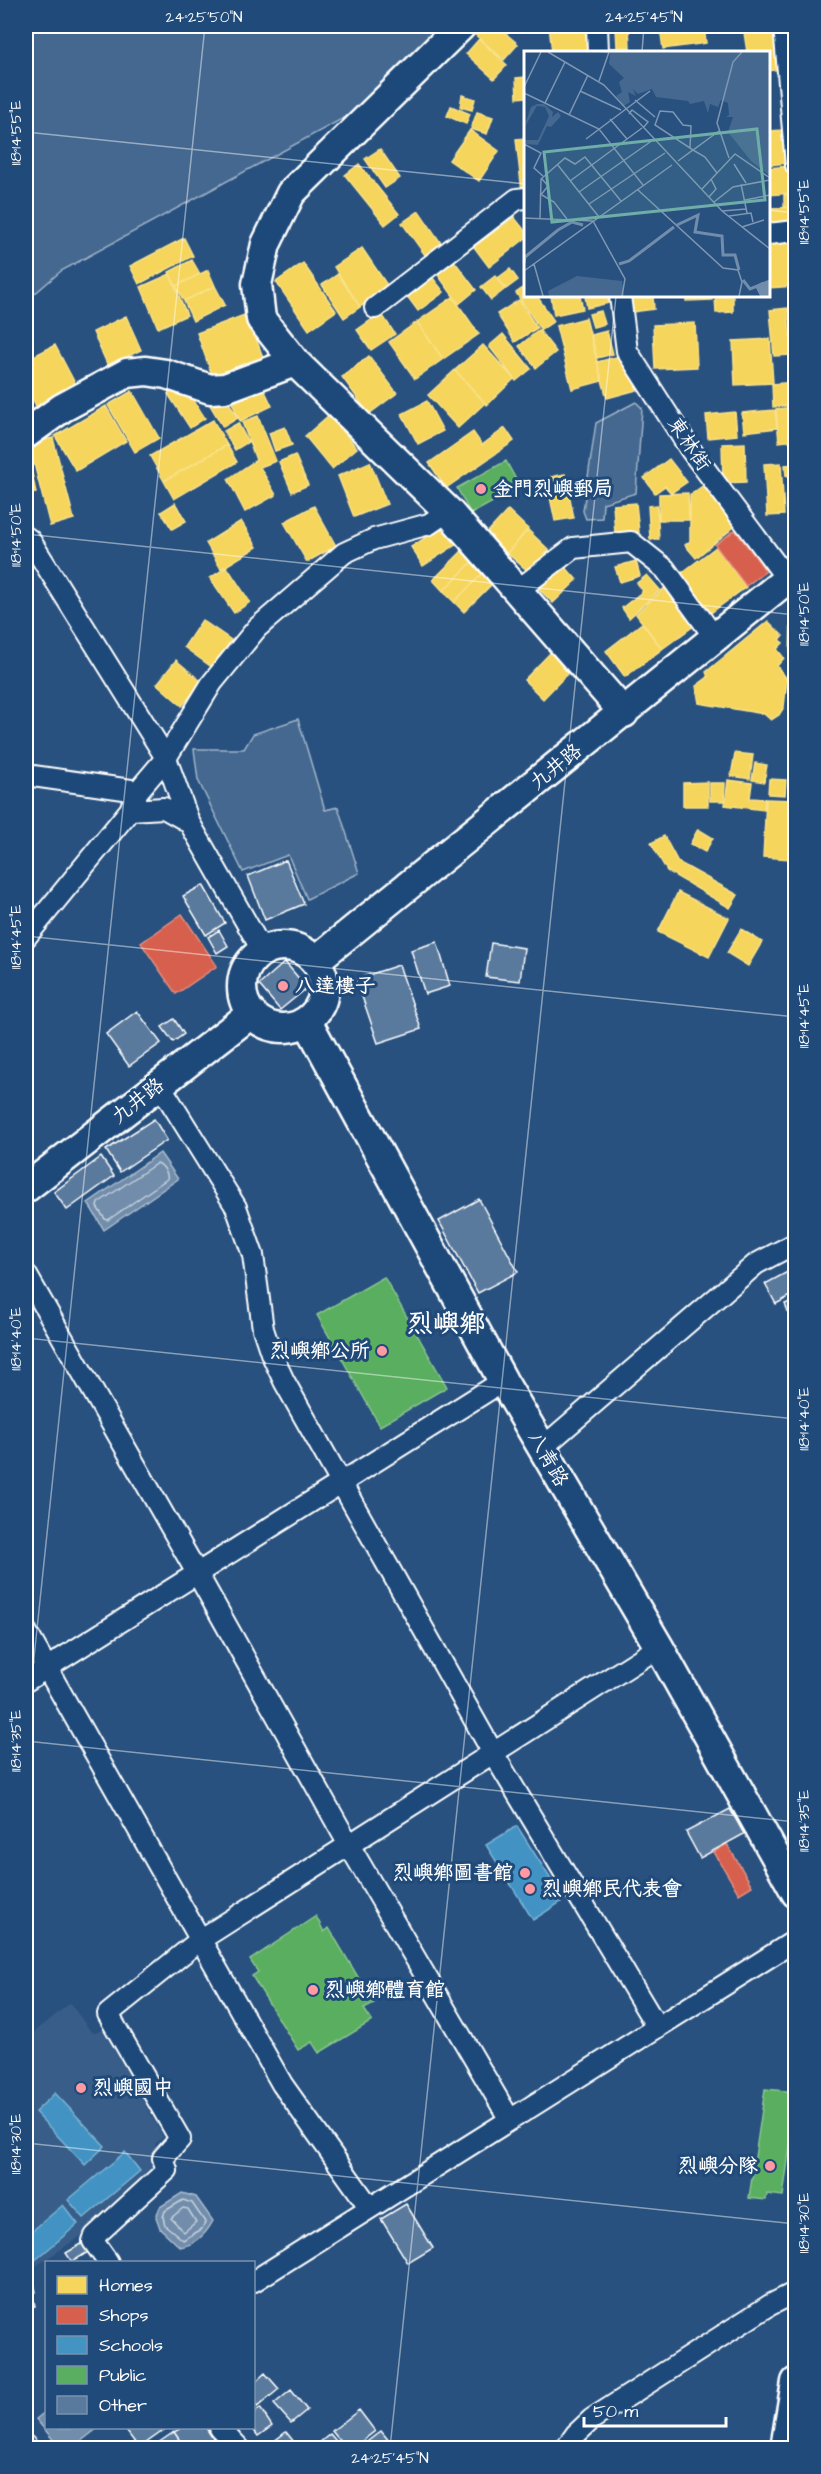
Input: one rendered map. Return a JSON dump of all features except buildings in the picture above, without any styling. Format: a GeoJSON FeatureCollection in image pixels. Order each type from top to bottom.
{"type":"FeatureCollection","features":[{"type":"Feature","properties":{"kind":"main road"},"geometry":{"type":"LineString","coordinates":[[461,26],[291,193],[266,244],[257,284],[261,319],[295,362],[448,511],[624,712]]}},
{"type":"Feature","properties":{"kind":"main road"},"geometry":{"type":"LineString","coordinates":[[26,434],[62,408],[127,373],[146,371],[166,374],[210,389],[225,388],[295,362]]}},
{"type":"Feature","properties":{"kind":"main road","name":"九井路"},"geometry":{"type":"LineString","coordinates":[[315,961],[791,575]]}},
{"type":"Feature","properties":{"kind":"main road"},"geometry":{"type":"LineString","coordinates":[[285,945],[307,953],[315,961],[322,972],[324,986],[317,1011],[307,1021],[296,1026],[278,1028],[261,1022],[251,1014],[241,992],[242,980],[253,958],[262,951],[285,945]]}},
{"type":"Feature","properties":{"kind":"main road","name":"九井路"},"geometry":{"type":"LineString","coordinates":[[26,1188],[251,1014]]}},
{"type":"Feature","properties":{"kind":"main road","name":"八青路"},"geometry":{"type":"LineString","coordinates":[[307,1021],[503,1381],[658,1647],[795,1893]]}},
{"type":"Feature","properties":{"kind":"main road"},"geometry":{"type":"LineString","coordinates":[[785,2448],[795,2382]]}},
{"type":"Feature","properties":{"kind":"street"},"geometry":{"type":"LineString","coordinates":[[597,26],[598,51]]}},
{"type":"Feature","properties":{"kind":"street"},"geometry":{"type":"LineString","coordinates":[[784,26],[795,165]]}},
{"type":"Feature","properties":{"kind":"street"},"geometry":{"type":"LineString","coordinates":[[375,308],[517,199],[524,198]]}},
{"type":"Feature","properties":{"kind":"street"},"geometry":{"type":"LineString","coordinates":[[770,234],[795,231]]}},
{"type":"Feature","properties":{"kind":"street","name":"東林街"},"geometry":{"type":"LineString","coordinates":[[620,297],[627,351],[690,449],[791,575]]}},
{"type":"Feature","properties":{"kind":"street"},"geometry":{"type":"LineString","coordinates":[[26,937],[130,810],[138,791],[166,758],[212,683],[257,628],[344,553],[374,539],[429,524],[448,511]]}},
{"type":"Feature","properties":{"kind":"street"},"geometry":{"type":"LineString","coordinates":[[26,537],[166,758],[189,822],[262,951]]}},
{"type":"Feature","properties":{"kind":"street"},"geometry":{"type":"LineString","coordinates":[[518,590],[573,548],[631,542],[665,568],[715,638]]}},
{"type":"Feature","properties":{"kind":"street"},"geometry":{"type":"LineString","coordinates":[[26,775],[138,791]]}},
{"type":"Feature","properties":{"kind":"street"},"geometry":{"type":"LineString","coordinates":[[130,810],[164,808],[189,822]]}},
{"type":"Feature","properties":{"kind":"street"},"geometry":{"type":"LineString","coordinates":[[160,1085],[236,1207],[253,1255],[263,1329],[271,1353],[340,1483],[493,1753],[657,2027]]}},
{"type":"Feature","properties":{"kind":"street"},"geometry":{"type":"LineString","coordinates":[[542,1448],[756,1264],[795,1243]]}},
{"type":"Feature","properties":{"kind":"street"},"geometry":{"type":"LineString","coordinates":[[26,1274],[349,1845],[510,2120]]}},
{"type":"Feature","properties":{"kind":"street"},"geometry":{"type":"LineString","coordinates":[[26,1681],[503,1381]]}},
{"type":"Feature","properties":{"kind":"street"},"geometry":{"type":"LineString","coordinates":[[26,1631],[282,2084],[370,2208]]}},
{"type":"Feature","properties":{"kind":"street"},"geometry":{"type":"LineString","coordinates":[[107,2261],[93,2241],[95,2236],[167,2170],[163,2158],[180,2139],[108,2014],[200,1940],[658,1647]]}},
{"type":"Feature","properties":{"kind":"street"},"geometry":{"type":"LineString","coordinates":[[255,2280],[795,1940]]}},
{"type":"Feature","properties":{"kind":"street"},"geometry":{"type":"LineString","coordinates":[[566,2448],[576,2434],[592,2419],[770,2305],[795,2292]]}},
{"type":"Feature","properties":{"kind":"shaded area"},"geometry":{"type":"Polygon","coordinates":[[[26,26],[440,26],[353,113],[61,271],[26,301],[26,26]]]}},
{"type":"Feature","properties":{"kind":"shaded area"},"geometry":{"type":"Polygon","coordinates":[[[636,402],[642,408],[636,493],[603,503],[602,518],[586,519],[583,511],[596,423],[636,402]]]}},
{"type":"Feature","properties":{"kind":"shaded area"},"geometry":{"type":"Polygon","coordinates":[[[298,719],[325,810],[338,807],[359,873],[307,899],[288,855],[243,872],[198,780],[194,749],[244,749],[253,734],[298,719]]]}},
{"type":"Feature","properties":{"kind":"shaded area","name":"烈嶼國中"},"geometry":{"type":"Polygon","coordinates":[[[70,2003],[92,2033],[103,2029],[163,2137],[155,2144],[159,2166],[90,2230],[36,2266],[26,2269],[26,2039],[70,2003]]]}},
{"type":"Feature","properties":{"kind":"water"},"geometry":{"type":"Polygon","coordinates":[[[160,1153],[178,1179],[104,1230],[88,1203],[160,1153]]]}},
{"type":"Feature","properties":{"kind":"water"},"geometry":{"type":"Polygon","coordinates":[[[182,2193],[196,2197],[213,2221],[200,2238],[180,2247],[160,2228],[156,2217],[160,2207],[182,2193]]]}},
{"type":"Feature","properties":{"kind":"water"},"geometry":{"type":"Polygon","coordinates":[[[45,2412],[45,2429],[97,2429],[72,2448],[60,2448],[36,2419],[45,2412]]]}},
{"type":"Feature","properties":{"kind":"place","name":"金門烈嶼郵局"},"geometry":{"type":"Point","coordinates":[481,489]}},
{"type":"Feature","properties":{"kind":"place","name":"八達樓子"},"geometry":{"type":"Point","coordinates":[283,986]}},
{"type":"Feature","properties":{"kind":"place","name":"烈嶼鄉公所"},"geometry":{"type":"Point","coordinates":[382,1351]}},
{"type":"Feature","properties":{"kind":"place","name":"烈嶼鄉圖書館"},"geometry":{"type":"Point","coordinates":[525,1873]}},
{"type":"Feature","properties":{"kind":"place","name":"烈嶼鄉民代表會"},"geometry":{"type":"Point","coordinates":[530,1889]}},
{"type":"Feature","properties":{"kind":"place","name":"烈嶼鄉體育館"},"geometry":{"type":"Point","coordinates":[313,1990]}},
{"type":"Feature","properties":{"kind":"place","name":"烈嶼國中"},"geometry":{"type":"Point","coordinates":[81,2088]}},
{"type":"Feature","properties":{"kind":"place","name":"烈嶼分隊"},"geometry":{"type":"Point","coordinates":[770,2166]}},
{"type":"Feature","properties":{"kind":"district","name":"烈嶼鄉"},"geometry":{"type":"Point","coordinates":[446,1324]}}]}
